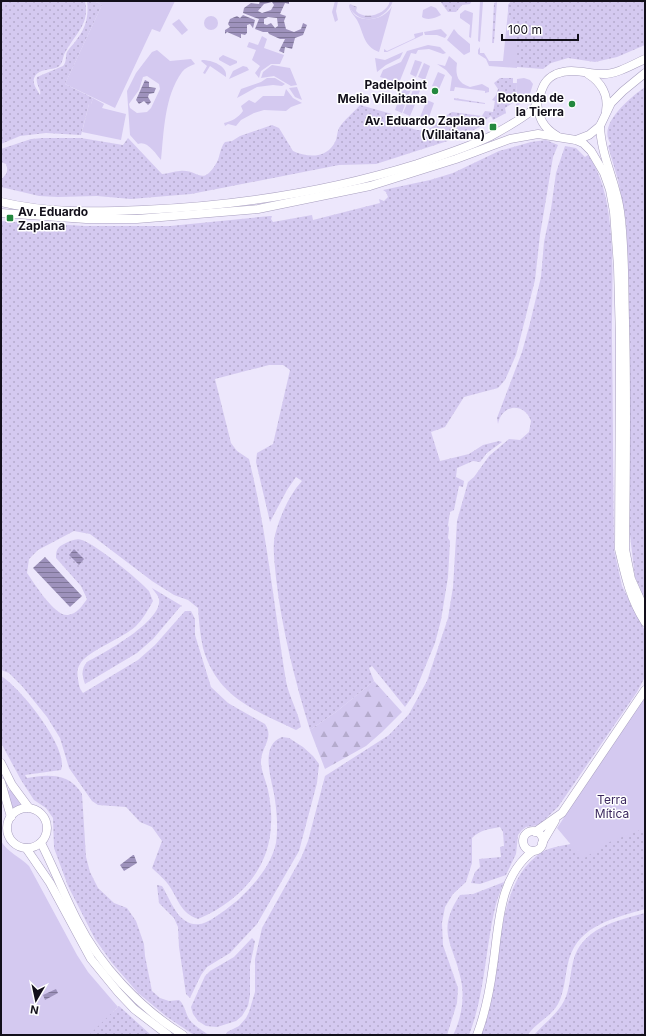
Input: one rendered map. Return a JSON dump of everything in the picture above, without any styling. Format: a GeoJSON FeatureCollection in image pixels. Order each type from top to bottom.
{"type":"FeatureCollection","features":[{"type":"Feature","properties":{"kind":"main road"},"geometry":{"type":"LineString","coordinates":[[1,202],[18,206],[109,211],[182,208],[258,201],[369,178],[464,148],[508,126],[533,109],[540,90],[553,75],[564,71],[575,70],[586,73],[604,74],[615,72],[645,59]]}},
{"type":"Feature","properties":{"kind":"main road"},"geometry":{"type":"LineString","coordinates":[[586,73],[595,78],[602,86],[606,96],[607,106],[605,117]]}},
{"type":"Feature","properties":{"kind":"main road"},"geometry":{"type":"LineString","coordinates":[[576,140],[589,135],[600,126],[611,103],[645,73]]}},
{"type":"Feature","properties":{"kind":"main road"},"geometry":{"type":"LineString","coordinates":[[537,101],[538,112],[542,123],[550,132],[560,137]]}},
{"type":"Feature","properties":{"kind":"main road"},"geometry":{"type":"LineString","coordinates":[[600,126],[602,146],[616,188],[620,211],[624,267],[626,347],[625,549],[631,580],[645,610]]}},
{"type":"Feature","properties":{"kind":"main road"},"geometry":{"type":"LineString","coordinates":[[1,213],[94,219],[174,217],[258,209],[370,186],[456,159],[510,139],[538,134],[576,140],[583,143],[591,151],[604,173],[610,190],[614,212],[618,267],[620,340],[619,549],[628,586],[645,622]]}},
{"type":"Feature","properties":{"kind":"main road"},"geometry":{"type":"LineString","coordinates":[[519,864],[533,851],[540,848],[556,819],[572,799],[645,690]]}},
{"type":"Feature","properties":{"kind":"main road"},"geometry":{"type":"LineString","coordinates":[[1,763],[12,785],[29,808],[38,811],[46,820],[47,832],[41,843],[26,848],[17,846],[10,839],[7,830],[11,817],[16,812],[29,808]]}},
{"type":"Feature","properties":{"kind":"main road"},"geometry":{"type":"LineString","coordinates":[[1,782],[11,817]]}},
{"type":"Feature","properties":{"kind":"main road"},"geometry":{"type":"LineString","coordinates":[[477,1035],[481,1024],[493,967],[499,917],[507,888],[519,864],[523,842],[527,833],[535,832],[556,819]]}},
{"type":"Feature","properties":{"kind":"main road"},"geometry":{"type":"LineString","coordinates":[[535,832],[541,836],[542,843]]}},
{"type":"Feature","properties":{"kind":"main road"},"geometry":{"type":"LineString","coordinates":[[523,842],[526,849],[533,851]]}},
{"type":"Feature","properties":{"kind":"main road"},"geometry":{"type":"LineString","coordinates":[[41,843],[77,921],[97,954],[125,987],[141,1002],[183,1035]]}},
{"type":"Feature","properties":{"kind":"main road"},"geometry":{"type":"LineString","coordinates":[[26,848],[50,883],[91,959],[134,1009],[168,1035]]}},
{"type":"Feature","properties":{"kind":"green space"},"geometry":{"type":"Polygon","coordinates":[[[1,1],[85,1],[86,16],[84,22],[65,53],[61,64],[58,67],[39,72],[35,76],[34,84],[40,95],[37,77],[63,66],[67,52],[85,26],[88,11],[87,1],[94,1],[102,5],[65,84],[93,98],[91,104],[89,104],[81,135],[46,133],[20,136],[1,144],[1,1]]]}},
{"type":"Feature","properties":{"kind":"green space"},"geometry":{"type":"Polygon","coordinates":[[[94,1],[175,1],[160,32],[152,29],[115,108],[65,84],[102,5],[94,1]]]}},
{"type":"Feature","properties":{"kind":"green space"},"geometry":{"type":"Polygon","coordinates":[[[335,1],[338,1],[336,11],[338,20],[335,22],[332,12],[335,1]]]}},
{"type":"Feature","properties":{"kind":"green space"},"geometry":{"type":"Polygon","coordinates":[[[390,1],[393,1],[390,8],[385,13],[372,19],[359,17],[353,13],[349,6],[350,4],[357,7],[356,11],[360,14],[370,16],[380,13],[388,6],[390,1]]]}},
{"type":"Feature","properties":{"kind":"green space"},"geometry":{"type":"Polygon","coordinates":[[[440,1],[472,1],[470,4],[462,5],[456,12],[448,12],[440,1]]]}},
{"type":"Feature","properties":{"kind":"green space"},"geometry":{"type":"Polygon","coordinates":[[[480,1],[487,1],[483,2],[480,42],[478,41],[480,1]]]}},
{"type":"Feature","properties":{"kind":"green space"},"geometry":{"type":"Polygon","coordinates":[[[511,1],[645,1],[645,45],[617,57],[595,62],[568,58],[551,63],[543,69],[517,67],[517,44],[508,11],[508,5],[511,1]]]}},
{"type":"Feature","properties":{"kind":"green space"},"geometry":{"type":"Polygon","coordinates":[[[497,2],[494,43],[492,43],[494,3],[497,2]]]}},
{"type":"Feature","properties":{"kind":"green space"},"geometry":{"type":"Polygon","coordinates":[[[349,6],[356,16],[371,19],[386,14],[392,6],[379,52],[367,43],[349,6]]]}},
{"type":"Feature","properties":{"kind":"green space"},"geometry":{"type":"Polygon","coordinates":[[[431,6],[436,8],[441,15],[429,19],[422,17],[423,10],[431,6]]]}},
{"type":"Feature","properties":{"kind":"green space"},"geometry":{"type":"Polygon","coordinates":[[[465,10],[473,13],[471,38],[469,37],[470,25],[460,18],[460,14],[465,10]]]}},
{"type":"Feature","properties":{"kind":"green space"},"geometry":{"type":"Polygon","coordinates":[[[508,11],[517,44],[517,68],[489,66],[486,59],[478,54],[478,50],[480,47],[480,53],[484,53],[489,61],[503,61],[508,11]]]}},
{"type":"Feature","properties":{"kind":"green space"},"geometry":{"type":"Polygon","coordinates":[[[211,16],[216,18],[218,23],[216,28],[211,30],[206,28],[204,23],[206,18],[211,16]]]}},
{"type":"Feature","properties":{"kind":"green space"},"geometry":{"type":"Polygon","coordinates":[[[179,19],[188,30],[182,35],[172,24],[179,19]]]}},
{"type":"Feature","properties":{"kind":"green space"},"geometry":{"type":"Polygon","coordinates":[[[441,29],[447,35],[445,38],[437,35],[425,35],[424,32],[441,29]]]}},
{"type":"Feature","properties":{"kind":"green space"},"geometry":{"type":"Polygon","coordinates":[[[454,29],[470,44],[470,52],[464,55],[447,40],[454,29]]]}},
{"type":"Feature","properties":{"kind":"green space"},"geometry":{"type":"Polygon","coordinates":[[[423,32],[423,35],[387,52],[384,52],[384,49],[387,51],[415,38],[414,34],[423,32]]]}},
{"type":"Feature","properties":{"kind":"green space"},"geometry":{"type":"Polygon","coordinates":[[[262,36],[267,39],[264,48],[284,55],[280,64],[271,64],[261,71],[259,78],[255,73],[260,66],[252,60],[256,50],[247,47],[249,42],[258,45],[262,36]]]}},
{"type":"Feature","properties":{"kind":"green space"},"geometry":{"type":"Polygon","coordinates":[[[428,45],[440,47],[446,53],[443,54],[429,49],[418,50],[416,54],[411,53],[399,83],[380,77],[383,70],[401,62],[407,51],[428,45]]]}},
{"type":"Feature","properties":{"kind":"green space"},"geometry":{"type":"Polygon","coordinates":[[[157,50],[170,61],[191,59],[195,64],[186,68],[182,72],[176,82],[168,103],[161,160],[148,146],[141,143],[138,144],[130,135],[127,91],[136,73],[152,52],[157,50]],[[147,76],[143,77],[139,90],[129,104],[130,108],[137,113],[147,112],[151,108],[160,89],[159,84],[147,76]]]}},
{"type":"Feature","properties":{"kind":"green space"},"geometry":{"type":"Polygon","coordinates":[[[403,52],[400,58],[386,65],[377,72],[375,58],[385,60],[403,52]]]}},
{"type":"Feature","properties":{"kind":"green space"},"geometry":{"type":"Polygon","coordinates":[[[223,55],[237,61],[237,63],[230,66],[219,60],[219,58],[223,55]]]}},
{"type":"Feature","properties":{"kind":"green space"},"geometry":{"type":"Polygon","coordinates":[[[449,56],[457,63],[456,72],[460,81],[470,87],[482,84],[489,88],[489,92],[485,93],[485,91],[455,87],[454,91],[450,91],[452,77],[446,70],[437,64],[445,66],[449,56]]]}},
{"type":"Feature","properties":{"kind":"green space"},"geometry":{"type":"Polygon","coordinates":[[[415,60],[422,62],[416,77],[410,74],[415,60]]]}},
{"type":"Feature","properties":{"kind":"green space"},"geometry":{"type":"Polygon","coordinates":[[[201,61],[215,62],[218,64],[226,73],[226,77],[210,66],[205,74],[203,73],[207,66],[201,61]]]}},
{"type":"Feature","properties":{"kind":"green space"},"geometry":{"type":"Polygon","coordinates":[[[424,63],[430,66],[425,80],[418,77],[424,63]]]}},
{"type":"Feature","properties":{"kind":"green space"},"geometry":{"type":"Polygon","coordinates":[[[272,65],[290,68],[297,85],[291,86],[274,76],[261,78],[263,72],[272,65]]]}},
{"type":"Feature","properties":{"kind":"green space"},"geometry":{"type":"Polygon","coordinates":[[[243,66],[247,67],[249,70],[229,79],[233,71],[243,66]]]}},
{"type":"Feature","properties":{"kind":"green space"},"geometry":{"type":"Polygon","coordinates":[[[438,72],[445,75],[439,89],[432,86],[438,72]]]}},
{"type":"Feature","properties":{"kind":"green space"},"geometry":{"type":"Polygon","coordinates":[[[267,78],[275,78],[285,84],[282,86],[273,85],[257,87],[237,98],[241,89],[261,82],[267,78]]]}},
{"type":"Feature","properties":{"kind":"green space"},"geometry":{"type":"Polygon","coordinates":[[[500,78],[513,78],[513,83],[517,83],[516,101],[505,108],[506,113],[493,120],[491,116],[484,121],[486,124],[457,138],[376,164],[339,165],[191,194],[131,199],[97,196],[39,196],[1,187],[1,180],[6,174],[7,169],[6,164],[1,162],[1,149],[31,139],[81,138],[123,145],[128,138],[162,174],[186,171],[204,176],[212,170],[217,162],[225,142],[232,141],[240,136],[272,125],[279,128],[293,151],[311,156],[323,154],[328,151],[336,140],[339,128],[360,105],[392,114],[391,118],[416,130],[432,127],[452,112],[482,116],[485,111],[493,112],[495,101],[492,100],[498,89],[494,83],[500,78]]]}},
{"type":"Feature","properties":{"kind":"green space"},"geometry":{"type":"Polygon","coordinates":[[[524,78],[530,80],[533,84],[529,97],[516,107],[517,79],[524,78]]]}},
{"type":"Feature","properties":{"kind":"green space"},"geometry":{"type":"Polygon","coordinates":[[[407,80],[413,83],[408,97],[401,94],[407,80]]]}},
{"type":"Feature","properties":{"kind":"green space"},"geometry":{"type":"Polygon","coordinates":[[[415,84],[422,86],[416,100],[410,98],[415,84]]]}},
{"type":"Feature","properties":{"kind":"green space"},"geometry":{"type":"Polygon","coordinates":[[[297,87],[302,100],[295,97],[289,88],[297,87]]]}},
{"type":"Feature","properties":{"kind":"green space"},"geometry":{"type":"Polygon","coordinates":[[[645,87],[645,599],[635,577],[629,527],[628,287],[626,222],[618,180],[608,146],[611,144],[608,137],[608,128],[611,120],[624,104],[645,87]]]}},
{"type":"Feature","properties":{"kind":"green space"},"geometry":{"type":"Polygon","coordinates":[[[286,89],[293,98],[302,103],[291,107],[286,111],[264,110],[254,113],[241,120],[236,126],[228,124],[225,126],[224,123],[239,116],[243,111],[241,106],[249,100],[255,103],[263,96],[284,96],[286,89]]]}},
{"type":"Feature","properties":{"kind":"green space"},"geometry":{"type":"Polygon","coordinates":[[[400,96],[407,99],[402,113],[395,110],[400,96]]]}},
{"type":"Feature","properties":{"kind":"green space"},"geometry":{"type":"Polygon","coordinates":[[[93,98],[104,104],[102,108],[126,114],[121,140],[82,132],[89,104],[91,104],[93,98]]]}},
{"type":"Feature","properties":{"kind":"green space"},"geometry":{"type":"Polygon","coordinates":[[[454,98],[485,103],[485,104],[454,100],[454,98]]]}},
{"type":"Feature","properties":{"kind":"green space"},"geometry":{"type":"Polygon","coordinates":[[[409,99],[416,102],[410,116],[403,113],[409,99]]]}},
{"type":"Feature","properties":{"kind":"green space"},"geometry":{"type":"Polygon","coordinates":[[[427,100],[434,103],[428,120],[420,117],[427,100]]]}},
{"type":"Feature","properties":{"kind":"green space"},"geometry":{"type":"Polygon","coordinates":[[[546,140],[558,145],[553,157],[540,235],[535,280],[516,355],[505,380],[498,388],[464,397],[445,427],[431,432],[440,461],[469,454],[483,445],[499,441],[502,442],[487,453],[480,462],[473,461],[457,468],[456,477],[464,481],[463,487],[459,486],[454,510],[450,512],[448,525],[448,538],[450,541],[448,577],[441,620],[435,643],[414,694],[405,707],[372,666],[369,668],[374,681],[336,712],[310,730],[285,636],[276,578],[274,551],[275,535],[282,513],[289,499],[302,481],[296,477],[287,490],[270,522],[256,462],[257,453],[273,444],[290,370],[283,365],[269,365],[215,379],[231,443],[237,451],[249,459],[261,514],[286,681],[301,727],[296,730],[266,716],[239,700],[228,690],[218,679],[209,665],[200,633],[198,608],[188,600],[174,595],[152,581],[90,534],[74,531],[38,550],[29,559],[27,573],[51,605],[63,614],[68,615],[74,613],[87,599],[81,586],[56,558],[58,548],[73,540],[82,540],[97,548],[127,571],[149,591],[153,601],[136,626],[122,636],[90,654],[80,664],[77,673],[79,686],[83,693],[138,660],[155,645],[185,611],[191,611],[195,619],[195,635],[211,687],[228,703],[265,724],[268,729],[268,739],[261,758],[262,771],[268,790],[271,815],[269,840],[265,855],[250,882],[239,893],[213,912],[198,919],[184,910],[168,884],[152,868],[162,841],[152,827],[140,822],[126,807],[98,805],[92,801],[69,768],[60,738],[47,717],[22,686],[9,673],[1,670],[1,221],[85,226],[170,226],[270,216],[272,216],[271,219],[273,222],[312,215],[313,220],[380,203],[379,199],[384,201],[388,197],[386,192],[383,190],[430,180],[453,173],[499,151],[531,142],[546,140]]]}},
{"type":"Feature","properties":{"kind":"green space"},"geometry":{"type":"Polygon","coordinates":[[[565,146],[576,148],[585,157],[588,155],[598,173],[605,195],[609,219],[612,245],[614,550],[622,586],[645,631],[645,677],[637,692],[558,807],[539,825],[526,827],[518,835],[516,854],[506,875],[480,884],[471,883],[475,872],[480,867],[479,859],[501,857],[500,847],[504,846],[503,832],[500,827],[488,829],[472,838],[472,863],[466,882],[453,894],[445,907],[442,923],[443,945],[458,988],[457,1003],[447,1035],[226,1035],[227,1032],[239,1026],[249,1012],[255,992],[255,959],[262,928],[301,858],[308,841],[325,776],[389,735],[409,714],[427,681],[448,618],[453,587],[457,521],[468,482],[474,477],[489,456],[509,439],[520,440],[529,432],[531,421],[528,415],[519,408],[508,409],[504,412],[500,417],[498,424],[497,418],[522,352],[530,323],[541,277],[544,242],[551,209],[556,173],[565,146]]]}},
{"type":"Feature","properties":{"kind":"green space"},"geometry":{"type":"Polygon","coordinates":[[[152,588],[182,606],[153,639],[137,653],[85,684],[83,672],[87,662],[131,635],[152,617],[158,608],[159,599],[152,588]]]}},
{"type":"Feature","properties":{"kind":"green space"},"geometry":{"type":"Polygon","coordinates":[[[1,676],[19,692],[41,719],[51,734],[62,760],[61,770],[25,775],[27,778],[50,776],[65,779],[77,787],[82,794],[86,857],[90,872],[98,888],[114,903],[127,908],[136,921],[144,944],[152,991],[160,998],[169,1001],[179,1000],[183,1004],[189,1019],[198,1028],[209,1035],[194,1035],[167,1017],[138,993],[112,963],[95,939],[68,886],[54,848],[53,818],[46,808],[34,800],[21,780],[1,743],[1,676]]]}},
{"type":"Feature","properties":{"kind":"green space"},"geometry":{"type":"Polygon","coordinates":[[[374,681],[402,712],[366,746],[325,769],[310,730],[336,712],[374,681]]]}},
{"type":"Feature","properties":{"kind":"green space","name":"Terra Mítica"},"geometry":{"type":"Polygon","coordinates":[[[645,696],[645,828],[607,843],[583,859],[557,828],[645,696]]]}},
{"type":"Feature","properties":{"kind":"green space"},"geometry":{"type":"Polygon","coordinates":[[[282,737],[289,738],[303,747],[319,764],[317,783],[299,851],[257,924],[230,953],[207,967],[201,975],[190,998],[186,994],[179,947],[178,927],[174,918],[159,903],[157,885],[162,886],[172,905],[181,917],[192,924],[200,924],[209,921],[225,910],[238,900],[256,881],[270,860],[276,843],[276,811],[270,775],[269,756],[270,748],[282,737]]]}},
{"type":"Feature","properties":{"kind":"green space"},"geometry":{"type":"Polygon","coordinates":[[[11,789],[22,807],[13,811],[7,791],[11,789]]]}},
{"type":"Feature","properties":{"kind":"green space"},"geometry":{"type":"Polygon","coordinates":[[[645,808],[645,909],[610,920],[590,931],[581,938],[574,947],[569,959],[564,988],[558,1004],[555,1009],[528,1035],[481,1035],[488,1013],[506,911],[513,887],[525,867],[546,850],[586,838],[645,808]]]}},
{"type":"Feature","properties":{"kind":"green space"},"geometry":{"type":"Polygon","coordinates":[[[1,841],[10,851],[29,866],[77,955],[88,972],[118,1007],[89,1035],[1,1035],[1,841]]]}},
{"type":"Feature","properties":{"kind":"green space"},"geometry":{"type":"Polygon","coordinates":[[[504,882],[495,908],[482,988],[469,1035],[453,1035],[460,1016],[463,994],[458,968],[448,938],[447,929],[449,919],[460,895],[473,894],[504,882]]]}},
{"type":"Feature","properties":{"kind":"green space"},"geometry":{"type":"Polygon","coordinates":[[[645,913],[645,1035],[534,1035],[554,1015],[564,1001],[569,987],[573,962],[577,950],[584,941],[601,928],[623,919],[645,913]]]}},
{"type":"Feature","properties":{"kind":"green space"},"geometry":{"type":"Polygon","coordinates":[[[252,938],[255,941],[250,966],[250,995],[248,1006],[242,1016],[236,1021],[217,1027],[206,1026],[198,1021],[193,1014],[191,1007],[205,976],[210,971],[234,957],[252,938]]]}},
{"type":"Feature","properties":{"kind":"green space"},"geometry":{"type":"Polygon","coordinates":[[[119,1006],[151,1035],[78,1035],[114,1011],[119,1006]]]}},
{"type":"Feature","properties":{"kind":"shaded area"},"geometry":{"type":"Polygon","coordinates":[[[260,1],[289,2],[289,4],[285,3],[280,14],[286,16],[284,21],[286,29],[294,32],[301,29],[303,23],[307,25],[303,35],[295,38],[292,49],[285,47],[284,53],[279,51],[285,39],[280,39],[269,34],[268,32],[255,29],[259,19],[243,13],[244,8],[251,3],[259,4],[260,1]],[[272,2],[264,4],[258,11],[262,13],[271,10],[274,5],[272,2]],[[268,17],[264,19],[264,24],[267,25],[271,23],[275,28],[278,26],[277,18],[268,17]]]}},
{"type":"Feature","properties":{"kind":"shaded area"},"geometry":{"type":"Polygon","coordinates":[[[243,15],[255,20],[253,28],[250,24],[247,25],[247,33],[245,35],[241,34],[241,38],[227,32],[225,34],[225,30],[230,27],[228,24],[230,19],[237,16],[240,18],[243,15]]]}},
{"type":"Feature","properties":{"kind":"shaded area"},"geometry":{"type":"Polygon","coordinates":[[[145,80],[149,82],[149,87],[156,88],[154,93],[149,94],[148,97],[151,102],[148,105],[144,101],[139,104],[136,100],[145,80]]]}},
{"type":"Feature","properties":{"kind":"shaded area"},"geometry":{"type":"Polygon","coordinates":[[[74,549],[84,559],[79,565],[69,555],[74,549]]]}},
{"type":"Feature","properties":{"kind":"shaded area"},"geometry":{"type":"Polygon","coordinates":[[[45,557],[82,596],[70,607],[33,568],[45,557]]]}},
{"type":"Feature","properties":{"kind":"shaded area"},"geometry":{"type":"Polygon","coordinates":[[[133,855],[137,863],[124,871],[120,865],[133,855]]]}},
{"type":"Feature","properties":{"kind":"shaded area"},"geometry":{"type":"Polygon","coordinates":[[[56,989],[58,993],[45,1000],[43,995],[56,989]]]}},
{"type":"Feature","properties":{"kind":"place","name":"Padelpoint Melia Villaitana"},"geometry":{"type":"Point","coordinates":[435,91]}},
{"type":"Feature","properties":{"kind":"place","name":"Rotonda de la Tierra"},"geometry":{"type":"Point","coordinates":[572,104]}},
{"type":"Feature","properties":{"kind":"place","name":"Av. Eduardo Zaplana (Villaitana)"},"geometry":{"type":"Point","coordinates":[493,127]}},
{"type":"Feature","properties":{"kind":"place","name":"Av. Eduardo Zaplana"},"geometry":{"type":"Point","coordinates":[10,218]}}]}
